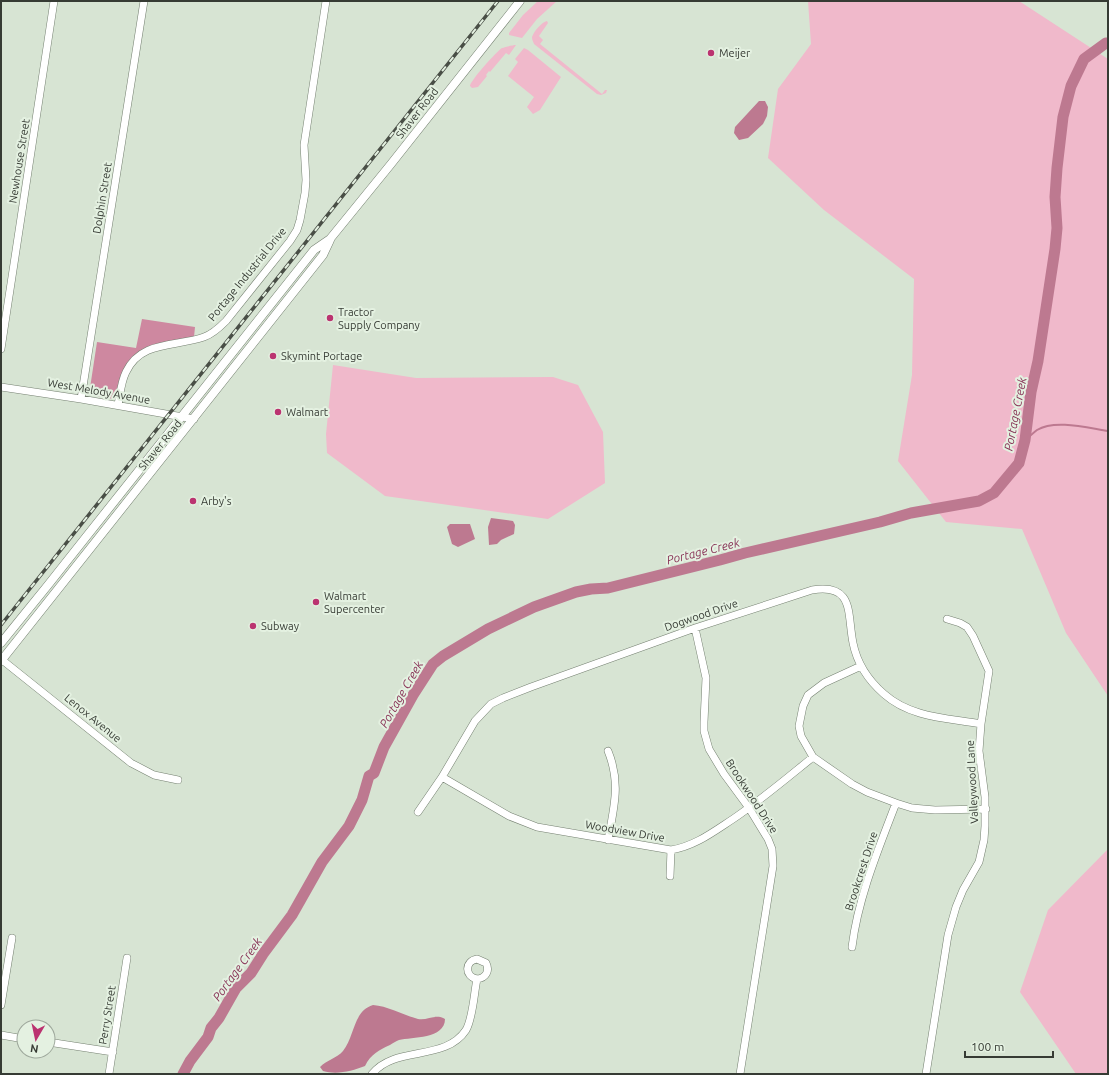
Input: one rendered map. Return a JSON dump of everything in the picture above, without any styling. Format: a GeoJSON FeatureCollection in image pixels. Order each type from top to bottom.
{"type":"FeatureCollection","features":[{"type":"Feature","properties":{"kind":"main road","name":"Shaver Road"},"geometry":{"type":"LineString","coordinates":[[1,643],[314,250],[330,238],[391,164],[520,1]]}},
{"type":"Feature","properties":{"kind":"main road","name":"Shaver Road"},"geometry":{"type":"LineString","coordinates":[[1,660],[323,255],[330,238]]}},
{"type":"Feature","properties":{"kind":"street","name":"Newhouse Street"},"geometry":{"type":"LineString","coordinates":[[1,349],[54,1]]}},
{"type":"Feature","properties":{"kind":"street","name":"Dolphin Street"},"geometry":{"type":"LineString","coordinates":[[81,399],[144,1]]}},
{"type":"Feature","properties":{"kind":"street","name":"Portage Industrial Drive"},"geometry":{"type":"LineString","coordinates":[[118,405],[126,370],[136,358],[150,348],[195,340],[214,332],[226,321],[290,241],[297,230],[305,193],[306,180],[304,145],[326,1]]}},
{"type":"Feature","properties":{"kind":"street","name":"West Melody Avenue"},"geometry":{"type":"LineString","coordinates":[[1,387],[118,405],[194,419]]}},
{"type":"Feature","properties":{"kind":"street","name":"Dogwood Drive"},"geometry":{"type":"LineString","coordinates":[[418,812],[442,777],[475,721],[491,704],[531,687],[694,628],[804,592],[822,588],[838,592],[847,603],[853,644],[861,666],[877,687],[901,707],[922,714],[981,724]]}},
{"type":"Feature","properties":{"kind":"street","name":"Valleywood Lane"},"geometry":{"type":"LineString","coordinates":[[926,1074],[948,935],[956,907],[963,890],[979,862],[984,840],[986,809],[979,751],[981,724],[989,671],[973,636],[967,627],[947,619]]}},
{"type":"Feature","properties":{"kind":"street","name":"Brookwood Drive"},"geometry":{"type":"LineString","coordinates":[[694,628],[706,678],[704,731],[709,749],[724,774],[749,808],[772,849],[773,866],[740,1074]]}},
{"type":"Feature","properties":{"kind":"street","name":"Lenox Avenue"},"geometry":{"type":"LineString","coordinates":[[1,660],[131,763],[154,775],[178,780]]}},
{"type":"Feature","properties":{"kind":"street"},"geometry":{"type":"LineString","coordinates":[[861,666],[824,683],[808,695],[803,706],[799,726],[801,736],[813,758],[867,792],[912,808],[935,810],[986,809]]}},
{"type":"Feature","properties":{"kind":"street"},"geometry":{"type":"LineString","coordinates":[[608,751],[613,764],[616,787],[608,840]]}},
{"type":"Feature","properties":{"kind":"street","name":"Woodview Drive"},"geometry":{"type":"LineString","coordinates":[[442,777],[509,816],[550,830],[671,850],[683,848],[700,840],[749,808],[813,758]]}},
{"type":"Feature","properties":{"kind":"street","name":"Brookcrest Drive"},"geometry":{"type":"LineString","coordinates":[[852,947],[854,930],[865,890],[896,803]]}},
{"type":"Feature","properties":{"kind":"street"},"geometry":{"type":"LineString","coordinates":[[670,876],[671,850]]}},
{"type":"Feature","properties":{"kind":"street"},"geometry":{"type":"LineString","coordinates":[[1,1005],[12,938]]}},
{"type":"Feature","properties":{"kind":"street","name":"Perry Street"},"geometry":{"type":"LineString","coordinates":[[109,1074],[127,958]]}},
{"type":"Feature","properties":{"kind":"street"},"geometry":{"type":"LineString","coordinates":[[372,1074],[376,1068],[396,1058],[444,1048],[452,1044],[467,1029],[477,979]]}},
{"type":"Feature","properties":{"kind":"street"},"geometry":{"type":"LineString","coordinates":[[1,1035],[16,1038]]}},
{"type":"Feature","properties":{"kind":"street"},"geometry":{"type":"LineString","coordinates":[[56,1043],[113,1052]]}},
{"type":"Feature","properties":{"kind":"street"},"geometry":{"type":"LineString","coordinates":[[380,1074],[387,1063]]}},
{"type":"Feature","properties":{"kind":"shaded area"},"geometry":{"type":"Polygon","coordinates":[[[538,1],[557,1],[537,19],[522,38],[509,35],[523,15],[538,1]]]}},
{"type":"Feature","properties":{"kind":"shaded area"},"geometry":{"type":"Polygon","coordinates":[[[808,1],[1019,1],[1108,59],[1108,696],[1066,633],[1022,529],[946,522],[898,461],[912,375],[914,279],[824,210],[768,158],[778,89],[811,44],[808,1]]]}},
{"type":"Feature","properties":{"kind":"shaded area"},"geometry":{"type":"Polygon","coordinates":[[[547,21],[548,23],[539,36],[543,40],[540,44],[602,94],[605,90],[607,90],[606,93],[601,95],[597,94],[534,44],[532,38],[533,35],[541,25],[547,21]]]}},
{"type":"Feature","properties":{"kind":"shaded area"},"geometry":{"type":"Polygon","coordinates":[[[516,45],[509,55],[506,53],[490,72],[489,71],[478,87],[472,88],[470,86],[499,50],[516,45]]]}},
{"type":"Feature","properties":{"kind":"shaded area"},"geometry":{"type":"Polygon","coordinates":[[[524,48],[561,77],[540,110],[533,114],[527,107],[534,97],[508,76],[518,62],[515,59],[524,48]]]}},
{"type":"Feature","properties":{"kind":"shaded area"},"geometry":{"type":"Polygon","coordinates":[[[759,101],[765,101],[768,107],[767,116],[763,124],[748,138],[739,140],[734,133],[735,127],[759,101]]]}},
{"type":"Feature","properties":{"kind":"shaded area"},"geometry":{"type":"Polygon","coordinates":[[[142,319],[195,327],[194,337],[140,351],[118,389],[114,399],[92,395],[90,388],[97,342],[136,348],[142,319]]]}},
{"type":"Feature","properties":{"kind":"shaded area"},"geometry":{"type":"Polygon","coordinates":[[[333,365],[416,378],[553,377],[578,385],[603,432],[605,483],[548,519],[385,496],[327,453],[326,434],[333,365]]]}},
{"type":"Feature","properties":{"kind":"shaded area"},"geometry":{"type":"Polygon","coordinates":[[[491,518],[513,521],[515,525],[514,534],[501,540],[497,544],[489,545],[488,527],[491,518]]]}},
{"type":"Feature","properties":{"kind":"shaded area"},"geometry":{"type":"Polygon","coordinates":[[[450,524],[470,524],[475,539],[458,547],[452,544],[447,527],[450,524]]]}},
{"type":"Feature","properties":{"kind":"shaded area"},"geometry":{"type":"Polygon","coordinates":[[[1108,849],[1108,1074],[1076,1074],[1020,992],[1048,910],[1108,849]]]}},
{"type":"Feature","properties":{"kind":"shaded area"},"geometry":{"type":"Polygon","coordinates":[[[373,1005],[384,1007],[418,1019],[442,1017],[445,1019],[444,1026],[434,1034],[396,1041],[376,1053],[370,1058],[365,1066],[344,1072],[334,1073],[323,1071],[320,1067],[343,1051],[358,1018],[366,1008],[373,1005]]]}},
{"type":"Feature","properties":{"kind":"waterway","name":"Portage Creek"},"geometry":{"type":"LineString","coordinates":[[183,1074],[190,1061],[208,1037],[211,1028],[219,1018],[236,988],[251,973],[292,915],[322,862],[349,826],[362,800],[369,776],[374,773],[384,747],[413,695],[433,664],[443,656],[488,629],[534,607],[576,592],[608,588],[745,553],[880,522],[911,513],[979,501],[994,493],[1019,463],[1025,440],[1031,392],[1038,361],[1055,249],[1057,228],[1055,197],[1063,117],[1071,86],[1084,59],[1108,43]]}},
{"type":"Feature","properties":{"kind":"waterway"},"geometry":{"type":"LineString","coordinates":[[1025,440],[1037,430],[1053,425],[1072,425],[1108,431]]}},
{"type":"Feature","properties":{"kind":"railway"},"geometry":{"type":"LineString","coordinates":[[1,625],[498,1]]}},
{"type":"Feature","properties":{"kind":"place","name":"Meijer"},"geometry":{"type":"Point","coordinates":[711,53]}},
{"type":"Feature","properties":{"kind":"place","name":"Tractor Supply Company"},"geometry":{"type":"Point","coordinates":[330,318]}},
{"type":"Feature","properties":{"kind":"place","name":"Skymint Portage"},"geometry":{"type":"Point","coordinates":[273,356]}},
{"type":"Feature","properties":{"kind":"place","name":"Walmart"},"geometry":{"type":"Point","coordinates":[278,412]}},
{"type":"Feature","properties":{"kind":"place","name":"Arby's"},"geometry":{"type":"Point","coordinates":[193,501]}},
{"type":"Feature","properties":{"kind":"place","name":"Walmart Supercenter"},"geometry":{"type":"Point","coordinates":[316,602]}},
{"type":"Feature","properties":{"kind":"place","name":"Subway"},"geometry":{"type":"Point","coordinates":[253,626]}}]}
